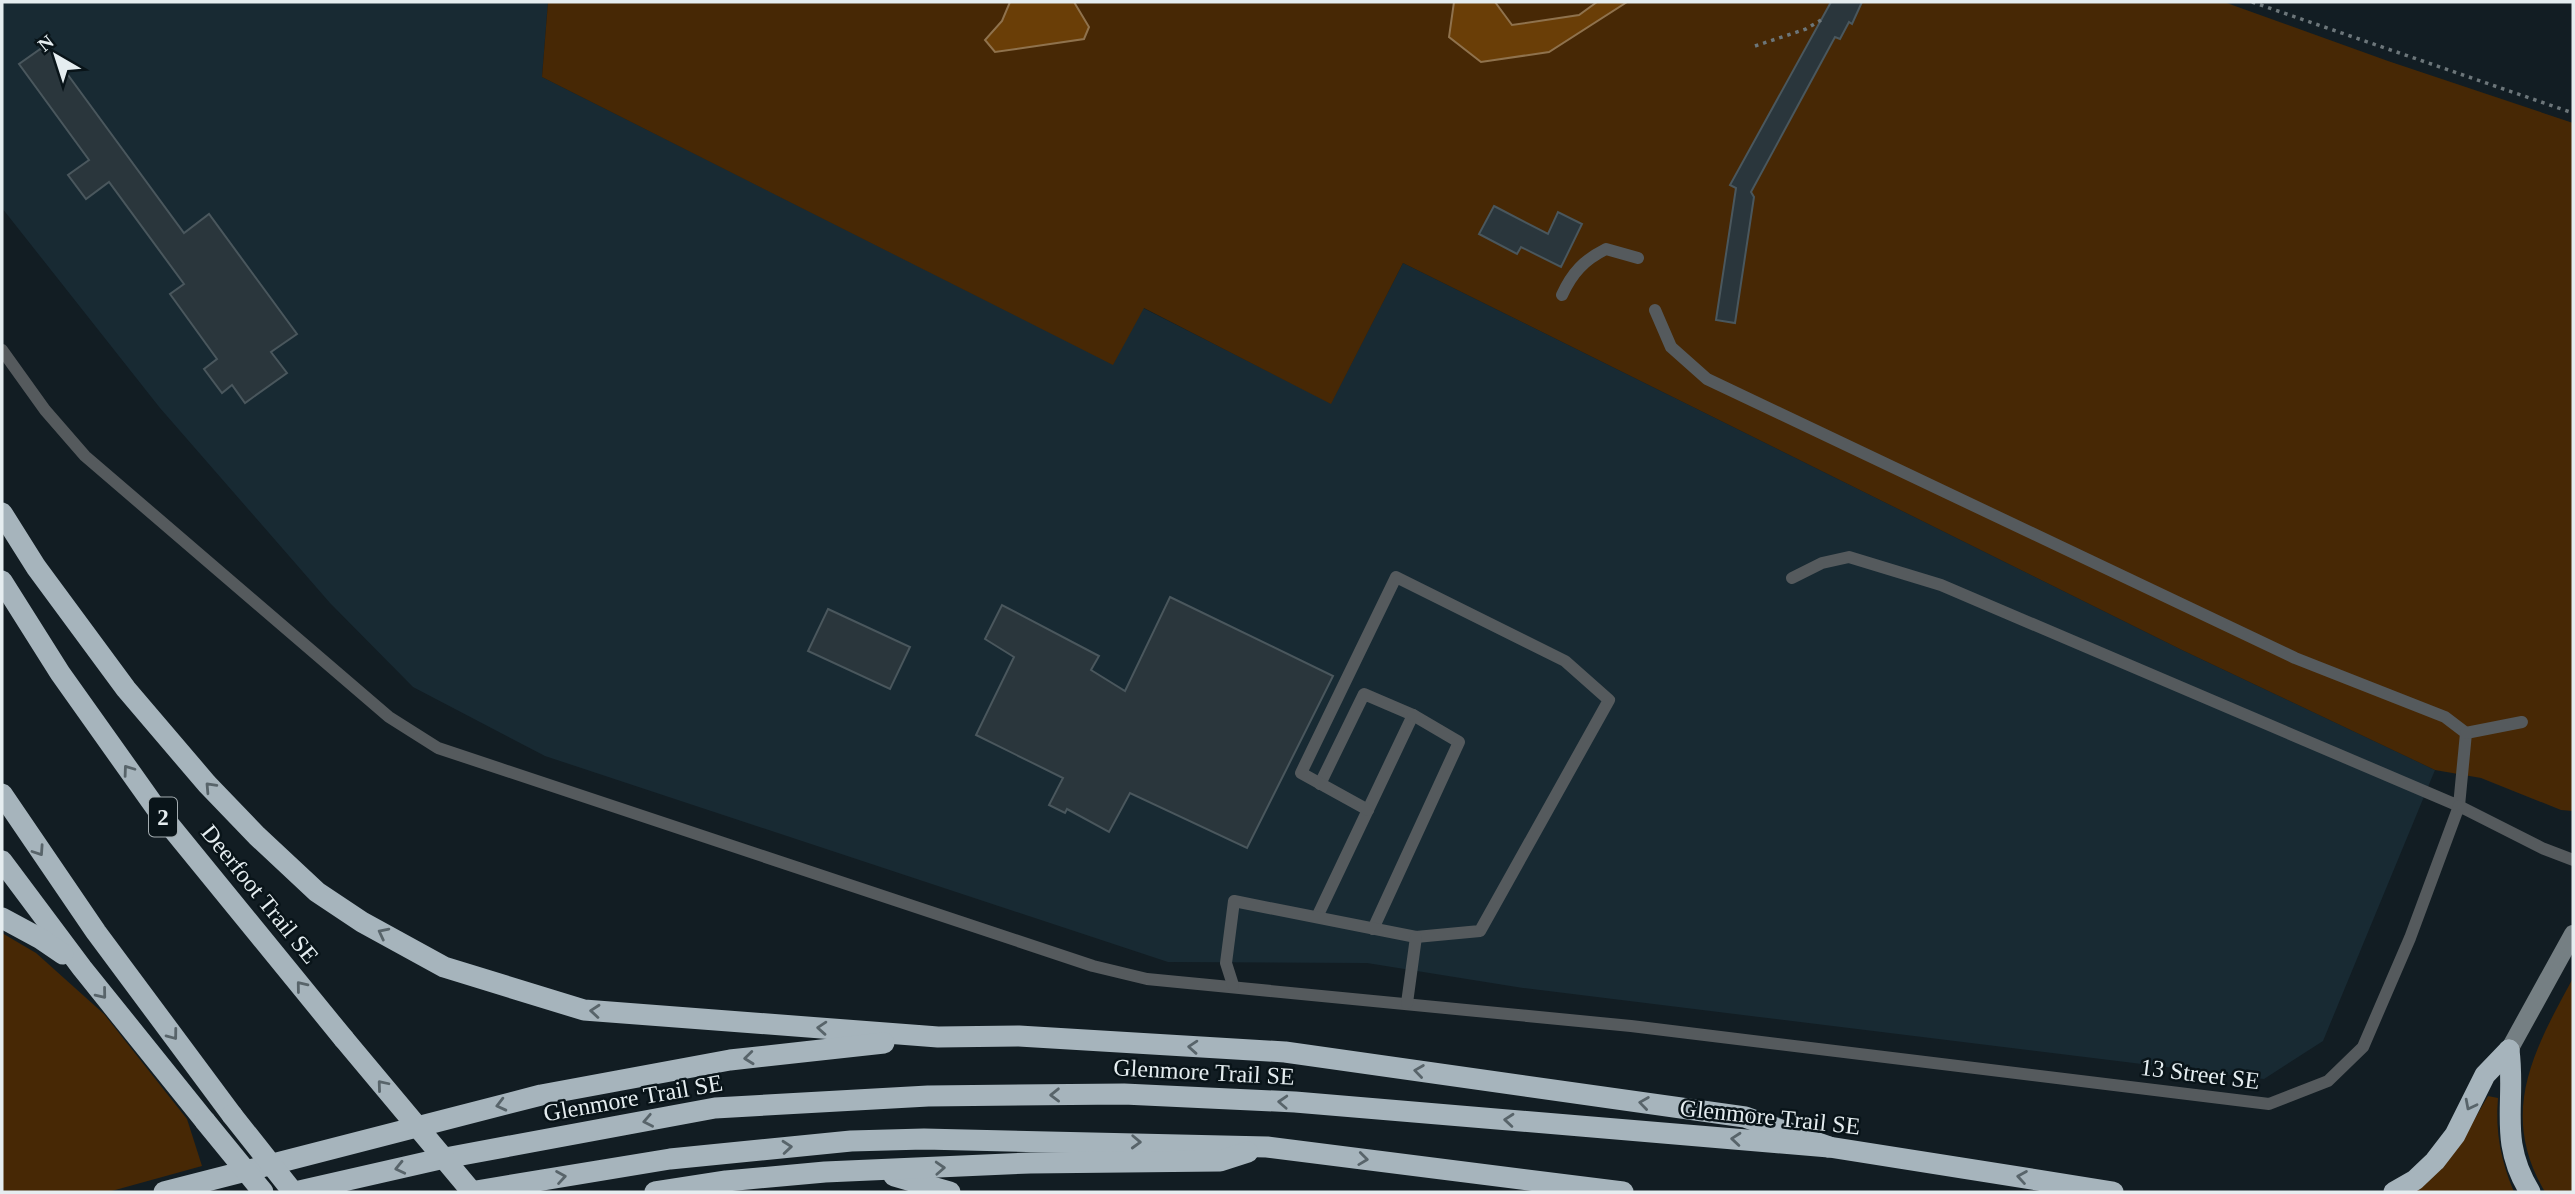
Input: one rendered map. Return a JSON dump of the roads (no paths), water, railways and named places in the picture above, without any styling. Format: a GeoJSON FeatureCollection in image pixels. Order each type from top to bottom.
{"type":"FeatureCollection","features":[{"type":"Feature","properties":{"kind":"highway"},"geometry":{"type":"LineString","coordinates":[[2,513],[36,567],[127,689],[207,784],[301,878],[362,922],[444,967],[584,1010],[939,1037],[1019,1036],[1285,1052],[1745,1117],[1829,1147]]}},
{"type":"Feature","properties":{"kind":"highway","name":"Deerfoot Trail SE"},"geometry":{"type":"LineString","coordinates":[[2,581],[60,673],[158,811],[471,1192]]}},
{"type":"Feature","properties":{"kind":"highway"},"geometry":{"type":"LineString","coordinates":[[2,794],[96,932],[232,1115],[294,1192]]}},
{"type":"Feature","properties":{"kind":"highway"},"geometry":{"type":"LineString","coordinates":[[2,862],[82,968],[264,1192]]}},
{"type":"Feature","properties":{"kind":"highway"},"geometry":{"type":"LineString","coordinates":[[2,918],[41,939],[82,968]]}},
{"type":"Feature","properties":{"kind":"highway"},"geometry":{"type":"LineString","coordinates":[[164,1192],[541,1095],[730,1060],[939,1037]]}},
{"type":"Feature","properties":{"kind":"highway"},"geometry":{"type":"LineString","coordinates":[[2394,1192],[2415,1180],[2435,1161],[2455,1135],[2486,1075],[2509,1050]]}},
{"type":"Feature","properties":{"kind":"highway"},"geometry":{"type":"LineString","coordinates":[[2509,1050],[2513,1086],[2507,1117],[2511,1149],[2530,1192]]}},
{"type":"Feature","properties":{"kind":"highway","name":"Glenmore Trail SE"},"geometry":{"type":"LineString","coordinates":[[294,1192],[440,1159],[715,1108],[928,1096],[1124,1094],[1295,1102],[1829,1147],[2113,1192]]}},
{"type":"Feature","properties":{"kind":"highway"},"geometry":{"type":"LineString","coordinates":[[471,1192],[670,1159],[851,1141],[1034,1140],[1267,1147],[1623,1192]]}},
{"type":"Feature","properties":{"kind":"highway"},"geometry":{"type":"LineString","coordinates":[[654,1192],[726,1181],[825,1172],[1030,1163],[1220,1161],[1267,1147]]}},
{"type":"Feature","properties":{"kind":"highway"},"geometry":{"type":"LineString","coordinates":[[879,1171],[950,1192]]}},
{"type":"Feature","properties":{"kind":"main road"},"geometry":{"type":"LineString","coordinates":[[2509,1050],[2573,933]]}},
{"type":"Feature","properties":{"kind":"lane"},"geometry":{"type":"LineString","coordinates":[[1562,295],[1570,278],[1588,258],[1606,249],[1639,258]]}},
{"type":"Feature","properties":{"kind":"lane"},"geometry":{"type":"LineString","coordinates":[[1656,310],[1671,347],[1707,379],[2295,658],[2445,717],[2466,733],[2522,722]]}},
{"type":"Feature","properties":{"kind":"lane","name":"13 Street SE"},"geometry":{"type":"LineString","coordinates":[[2,350],[45,410],[85,456],[389,717],[438,748],[1093,965],[1147,979],[1233,985],[1631,1026],[2269,1104],[2328,1082],[2363,1047],[2410,938],[2459,806],[2466,733]]}},
{"type":"Feature","properties":{"kind":"lane"},"geometry":{"type":"LineString","coordinates":[[1792,578],[1822,563],[1849,557],[1941,585],[2459,806],[2542,848],[2573,860]]}},
{"type":"Feature","properties":{"kind":"lane"},"geometry":{"type":"LineString","coordinates":[[1233,985],[1226,962],[1234,901],[1416,937],[1480,931],[1609,700],[1565,661],[1396,577],[1301,773],[1368,810]]}},
{"type":"Feature","properties":{"kind":"lane"},"geometry":{"type":"LineString","coordinates":[[1320,784],[1364,694],[1413,715],[1459,742],[1373,929]]}},
{"type":"Feature","properties":{"kind":"lane"},"geometry":{"type":"LineString","coordinates":[[1317,917],[1413,715]]}},
{"type":"Feature","properties":{"kind":"lane"},"geometry":{"type":"LineString","coordinates":[[1407,1003],[1416,937]]}}]}
